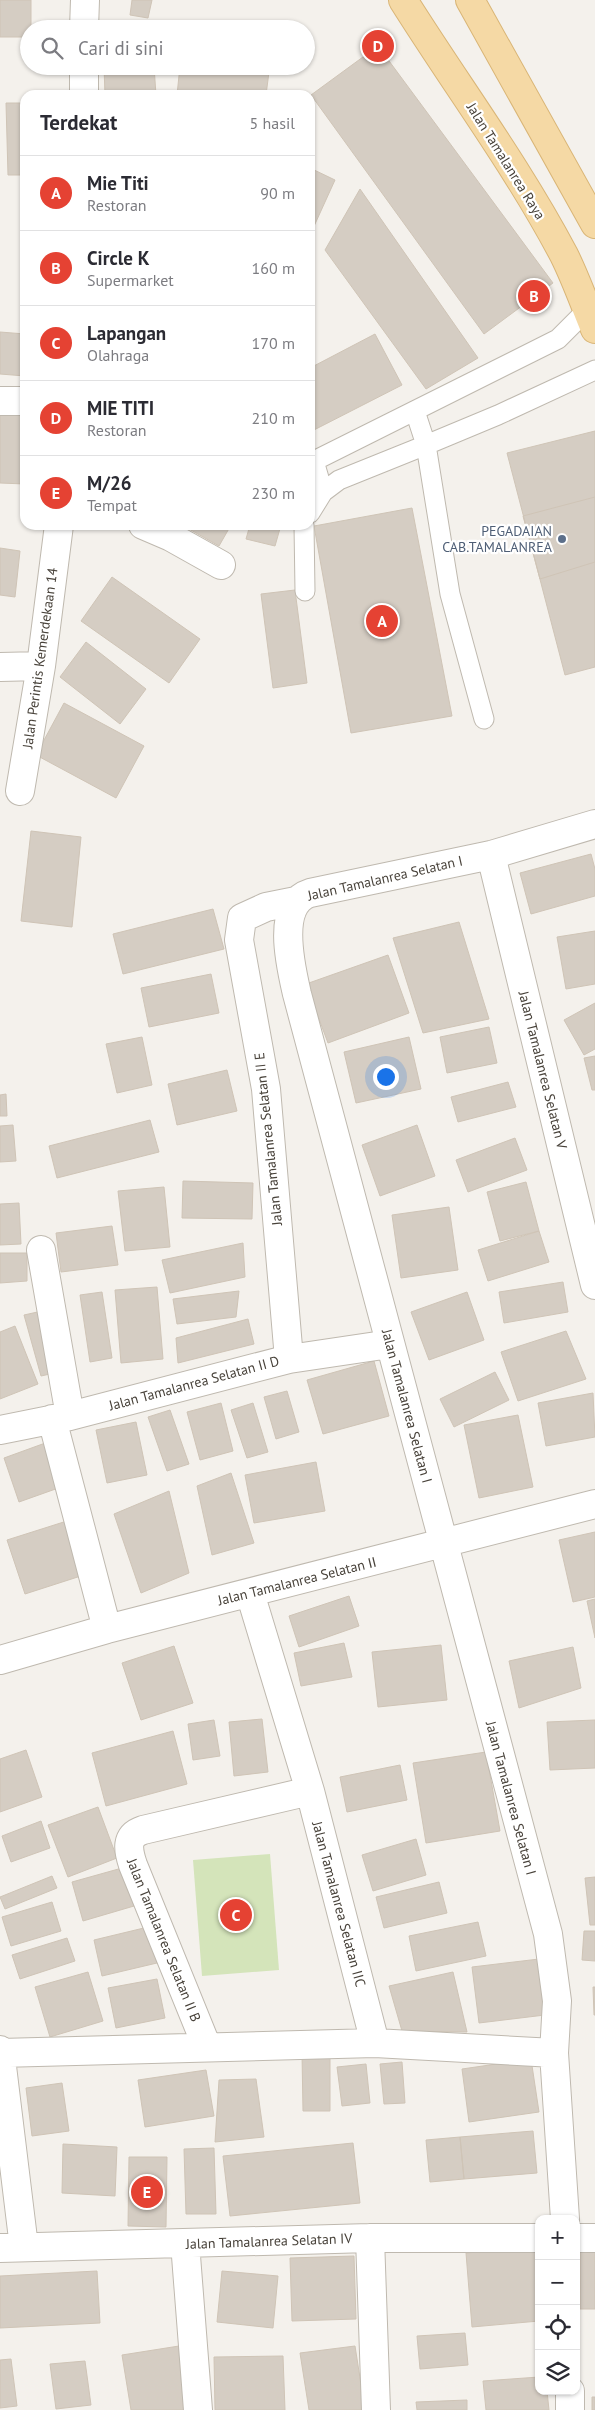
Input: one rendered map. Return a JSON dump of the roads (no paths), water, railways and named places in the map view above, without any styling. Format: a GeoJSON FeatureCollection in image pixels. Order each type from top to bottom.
{"type":"FeatureCollection","features":[{"type":"Feature","properties":{"kind":"main road","name":"Jalan Tamalanrea Raya"},"geometry":{"type":"LineString","coordinates":[[403,0],[454,81],[484,120],[526,189],[565,257],[591,320]]}},
{"type":"Feature","properties":{"kind":"main road"},"geometry":{"type":"LineString","coordinates":[[470,0],[595,224]]}},
{"type":"Feature","properties":{"kind":"street"},"geometry":{"type":"LineString","coordinates":[[84,20],[85,0]]}},
{"type":"Feature","properties":{"kind":"street"},"geometry":{"type":"LineString","coordinates":[[84,75],[84,90]]}},
{"type":"Feature","properties":{"kind":"street"},"geometry":{"type":"LineString","coordinates":[[0,401],[20,400]]}},
{"type":"Feature","properties":{"kind":"street","name":"Jalan Perintis Kemerdekaan 14"},"geometry":{"type":"LineString","coordinates":[[20,791],[41,666],[58,530]]}},
{"type":"Feature","properties":{"kind":"street"},"geometry":{"type":"LineString","coordinates":[[155,530],[221,565]]}},
{"type":"Feature","properties":{"kind":"street"},"geometry":{"type":"LineString","coordinates":[[0,667],[41,666]]}},
{"type":"Feature","properties":{"kind":"street","name":"Jalan Tamalanrea Selatan I"},"geometry":{"type":"LineString","coordinates":[[566,2215],[554,2053],[557,2001],[548,1934],[442,1545],[292,971],[289,916],[296,901],[310,893],[491,855],[595,824]]}},
{"type":"Feature","properties":{"kind":"street","name":"Jalan Tamalanrea Selatan V"},"geometry":{"type":"LineString","coordinates":[[491,855],[595,1285]]}},
{"type":"Feature","properties":{"kind":"street","name":"Jalan Tamalanrea Selatan II E"},"geometry":{"type":"LineString","coordinates":[[289,1358],[266,1089],[239,940],[242,918],[266,907],[296,901]]}},
{"type":"Feature","properties":{"kind":"street"},"geometry":{"type":"LineString","coordinates":[[41,1250],[61,1418],[107,1629]]}},
{"type":"Feature","properties":{"kind":"street","name":"Jalan Tamalanrea Selatan II D"},"geometry":{"type":"LineString","coordinates":[[0,1430],[61,1418],[289,1358],[390,1344]]}},
{"type":"Feature","properties":{"kind":"street","name":"Jalan Tamalanrea Selatan II"},"geometry":{"type":"LineString","coordinates":[[0,1660],[107,1629],[442,1545],[595,1504]]}},
{"type":"Feature","properties":{"kind":"street","name":"Jalan Tamalanrea Selatan IIC"},"geometry":{"type":"LineString","coordinates":[[250,1593],[310,1791],[376,2044]]}},
{"type":"Feature","properties":{"kind":"street","name":"Jalan Tamalanrea Selatan II B"},"geometry":{"type":"LineString","coordinates":[[207,2047],[128,1851],[130,1841],[135,1833],[143,1830],[310,1791]]}},
{"type":"Feature","properties":{"kind":"street"},"geometry":{"type":"LineString","coordinates":[[12,2248],[0,2052],[376,2044],[554,2053]]}},
{"type":"Feature","properties":{"kind":"street"},"geometry":{"type":"LineString","coordinates":[[370,2238],[376,2410]]}},
{"type":"Feature","properties":{"kind":"street","name":"Jalan Tamalanrea Selatan IV"},"geometry":{"type":"LineString","coordinates":[[12,2248],[370,2238],[535,2238]]}},
{"type":"Feature","properties":{"kind":"street"},"geometry":{"type":"LineString","coordinates":[[580,2238],[595,2238]]}},
{"type":"Feature","properties":{"kind":"street"},"geometry":{"type":"LineString","coordinates":[[185,2243],[198,2410]]}},
{"type":"Feature","properties":{"kind":"street"},"geometry":{"type":"LineString","coordinates":[[570,2395],[570,2410]]}},
{"type":"Feature","properties":{"kind":"lane"},"geometry":{"type":"LineString","coordinates":[[315,460],[558,339],[591,320]]}},
{"type":"Feature","properties":{"kind":"lane"},"geometry":{"type":"LineString","coordinates":[[315,504],[322,492],[339,480],[498,415],[595,370]]}},
{"type":"Feature","properties":{"kind":"lane"},"geometry":{"type":"LineString","coordinates":[[415,411],[426,445],[450,594],[484,720]]}},
{"type":"Feature","properties":{"kind":"lane"},"geometry":{"type":"LineString","coordinates":[[315,464],[322,492]]}},
{"type":"Feature","properties":{"kind":"lane"},"geometry":{"type":"LineString","coordinates":[[304,530],[305,590]]}},
{"type":"Feature","properties":{"kind":"place","name":"MIE TITI"},"geometry":{"type":"Point","coordinates":[378,46]}},
{"type":"Feature","properties":{"kind":"place","name":"Circle K"},"geometry":{"type":"Point","coordinates":[534,296]}},
{"type":"Feature","properties":{"kind":"place","name":"PEGADAIAN CAB.TAMALANREA"},"geometry":{"type":"Point","coordinates":[562,539]}},
{"type":"Feature","properties":{"kind":"place","name":"Mie Titi"},"geometry":{"type":"Point","coordinates":[382,621]}},
{"type":"Feature","properties":{"kind":"place","name":"Lapangan"},"geometry":{"type":"Point","coordinates":[236,1915]}},
{"type":"Feature","properties":{"kind":"place","name":"M/26"},"geometry":{"type":"Point","coordinates":[147,2192]}}]}
